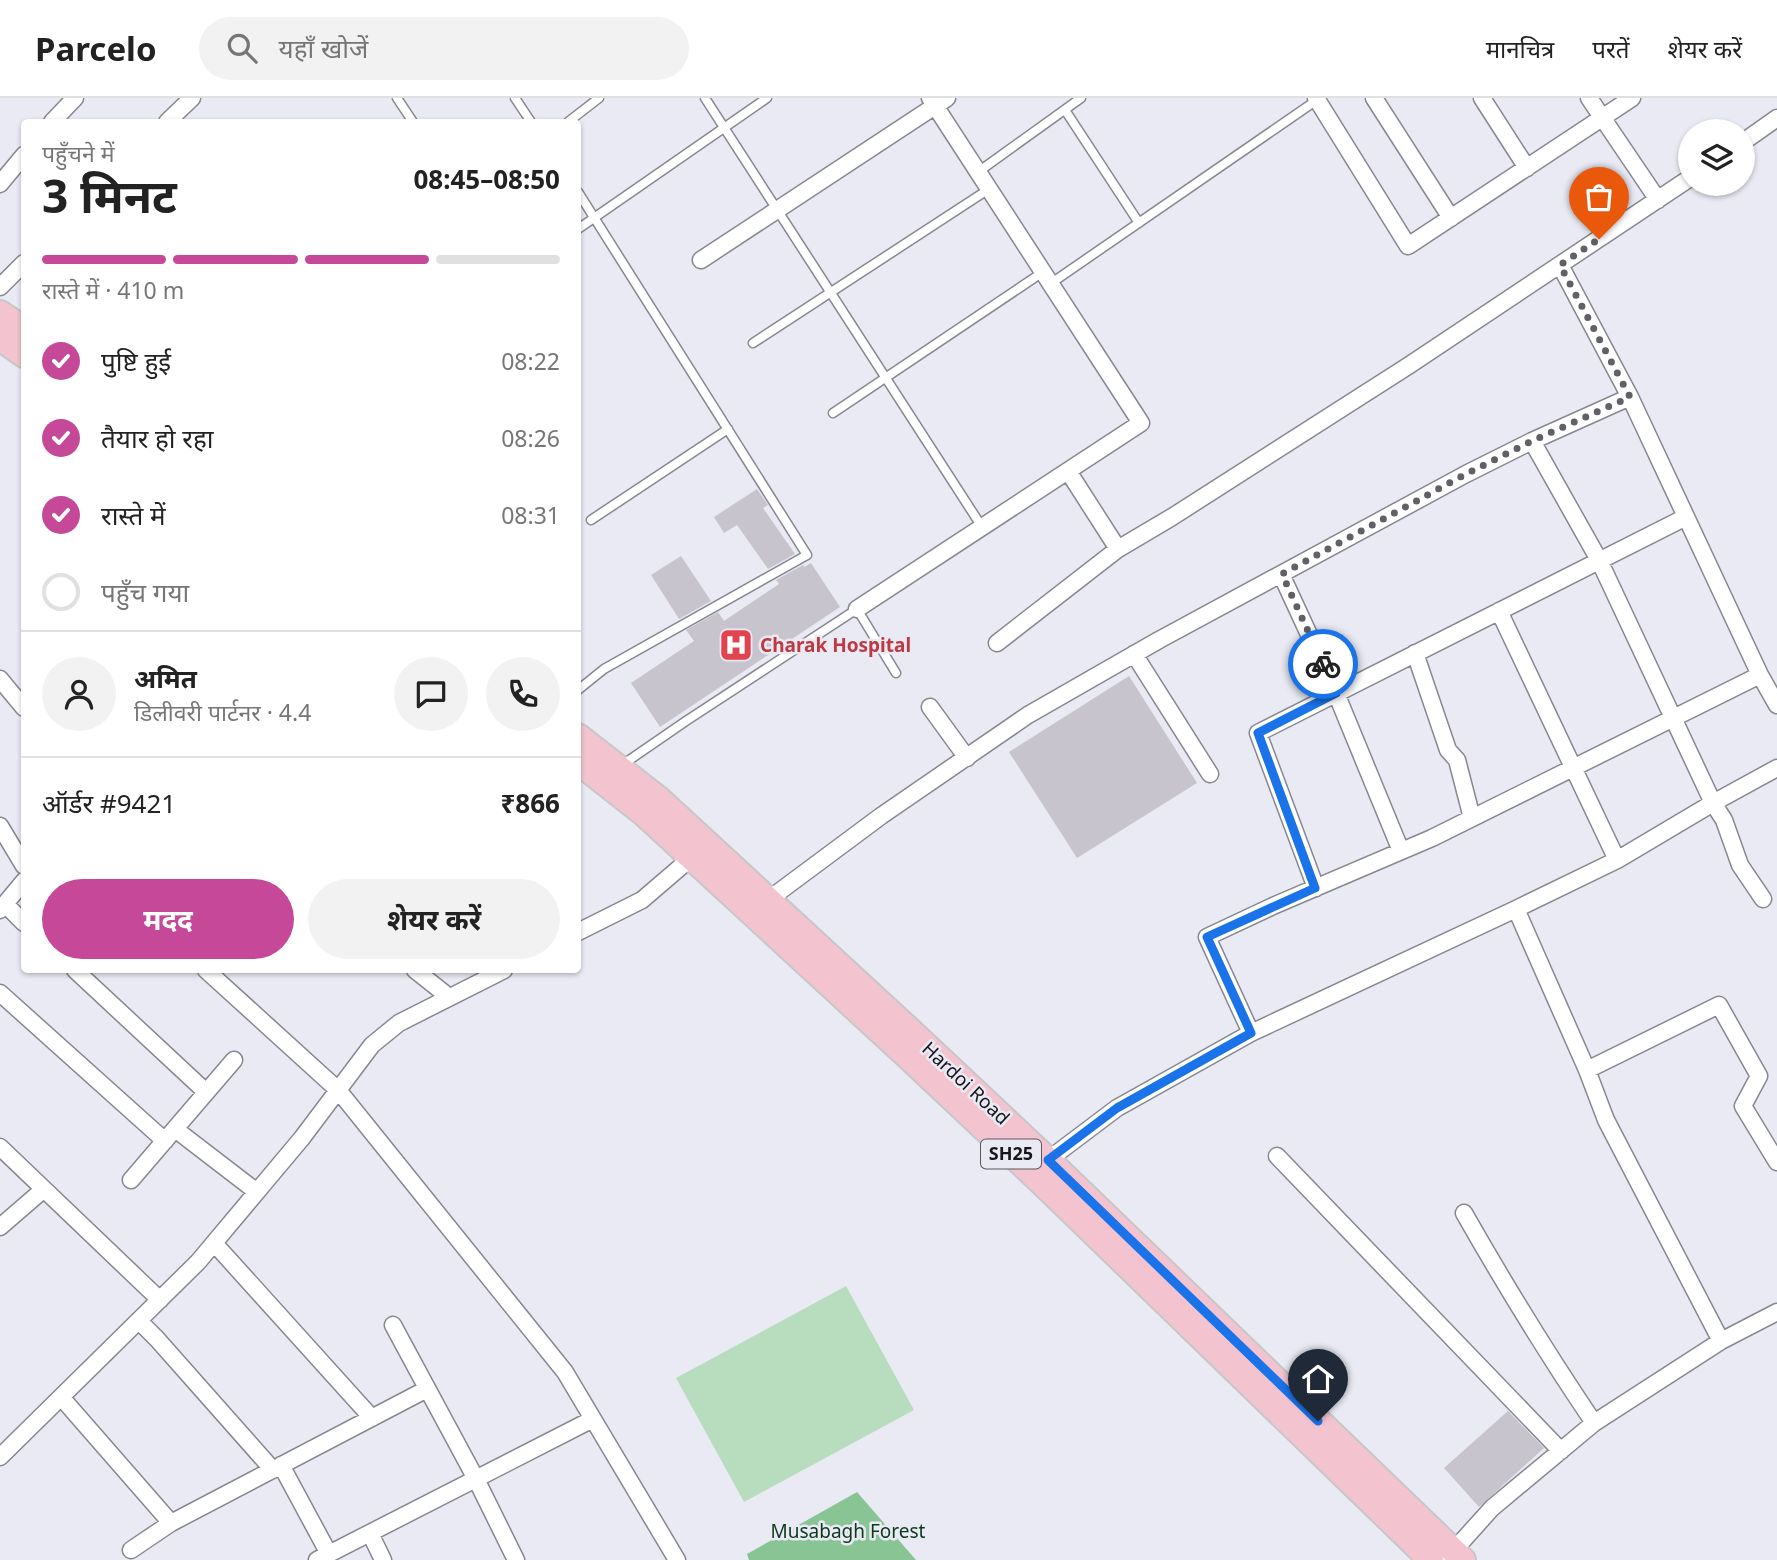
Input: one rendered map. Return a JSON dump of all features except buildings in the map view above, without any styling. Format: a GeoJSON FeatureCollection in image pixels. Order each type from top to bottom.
{"type":"FeatureCollection","features":[{"type":"Feature","properties":{"kind":"main road"},"geometry":{"type":"LineString","coordinates":[[0,313],[21,326]]}},
{"type":"Feature","properties":{"kind":"main road"},"geometry":{"type":"LineString","coordinates":[[0,338],[21,353]]}},
{"type":"Feature","properties":{"kind":"main road","name":"Hardoi Road"},"geometry":{"type":"LineString","coordinates":[[581,740],[643,813],[768,900],[1010,1139],[1448,1558]]}},
{"type":"Feature","properties":{"kind":"main road","name":"Hardoi Road"},"geometry":{"type":"LineString","coordinates":[[581,763],[611,775]]}},
{"type":"Feature","properties":{"kind":"main road","name":"Hardoi Road"},"geometry":{"type":"LineString","coordinates":[[699,851],[1010,1139],[1048,1160],[1448,1558]]}},
{"type":"Feature","properties":{"kind":"street"},"geometry":{"type":"LineString","coordinates":[[55,119],[75,98]]}},
{"type":"Feature","properties":{"kind":"street"},"geometry":{"type":"LineString","coordinates":[[170,119],[192,98]]}},
{"type":"Feature","properties":{"kind":"street"},"geometry":{"type":"LineString","coordinates":[[1374,98],[1451,218]]}},
{"type":"Feature","properties":{"kind":"street"},"geometry":{"type":"LineString","coordinates":[[1482,98],[1527,167]]}},
{"type":"Feature","properties":{"kind":"street"},"geometry":{"type":"LineString","coordinates":[[1589,98],[1658,200]]}},
{"type":"Feature","properties":{"kind":"street"},"geometry":{"type":"LineString","coordinates":[[1316,99],[1408,246],[1632,98]]}},
{"type":"Feature","properties":{"kind":"street"},"geometry":{"type":"LineString","coordinates":[[701,260],[937,101],[978,172],[1140,423],[857,609]]}},
{"type":"Feature","properties":{"kind":"street"},"geometry":{"type":"LineString","coordinates":[[1755,134],[1777,118]]}},
{"type":"Feature","properties":{"kind":"street"},"geometry":{"type":"LineString","coordinates":[[0,184],[21,159]]}},
{"type":"Feature","properties":{"kind":"street"},"geometry":{"type":"LineString","coordinates":[[997,643],[1118,548],[1195,503],[1408,366],[1678,186]]}},
{"type":"Feature","properties":{"kind":"street"},"geometry":{"type":"LineString","coordinates":[[1560,265],[1630,397],[1760,675],[1777,705]]}},
{"type":"Feature","properties":{"kind":"street"},"geometry":{"type":"LineString","coordinates":[[0,287],[21,266]]}},
{"type":"Feature","properties":{"kind":"street"},"geometry":{"type":"LineString","coordinates":[[768,900],[881,816],[1028,715],[1134,654],[1466,474],[1630,397]]}},
{"type":"Feature","properties":{"kind":"street"},"geometry":{"type":"LineString","coordinates":[[1532,441],[1599,560],[1713,803],[1724,820],[1740,865],[1763,899]]}},
{"type":"Feature","properties":{"kind":"street"},"geometry":{"type":"LineString","coordinates":[[1068,471],[1118,548]]}},
{"type":"Feature","properties":{"kind":"street"},"geometry":{"type":"LineString","coordinates":[[1315,888],[1258,733],[1686,517]]}},
{"type":"Feature","properties":{"kind":"street"},"geometry":{"type":"LineString","coordinates":[[1282,574],[1336,693],[1401,851]]}},
{"type":"Feature","properties":{"kind":"street"},"geometry":{"type":"LineString","coordinates":[[1499,611],[1617,860]]}},
{"type":"Feature","properties":{"kind":"street"},"geometry":{"type":"LineString","coordinates":[[1415,653],[1448,750],[1457,760],[1472,818]]}},
{"type":"Feature","properties":{"kind":"street"},"geometry":{"type":"LineString","coordinates":[[1134,654],[1210,774]]}},
{"type":"Feature","properties":{"kind":"street"},"geometry":{"type":"LineString","coordinates":[[1251,1033],[1207,937],[1472,818],[1760,675]]}},
{"type":"Feature","properties":{"kind":"street"},"geometry":{"type":"LineString","coordinates":[[0,679],[21,704]]}},
{"type":"Feature","properties":{"kind":"street"},"geometry":{"type":"LineString","coordinates":[[930,707],[967,758]]}},
{"type":"Feature","properties":{"kind":"street"},"geometry":{"type":"LineString","coordinates":[[1048,1160],[1117,1108],[1251,1033],[1617,860],[1777,768]]}},
{"type":"Feature","properties":{"kind":"street"},"geometry":{"type":"LineString","coordinates":[[0,826],[21,861]]}},
{"type":"Feature","properties":{"kind":"street"},"geometry":{"type":"LineString","coordinates":[[581,930],[642,900],[699,851]]}},
{"type":"Feature","properties":{"kind":"street"},"geometry":{"type":"LineString","coordinates":[[21,885],[2,907],[21,921]]}},
{"type":"Feature","properties":{"kind":"street"},"geometry":{"type":"LineString","coordinates":[[1516,909],[1587,1070],[1606,1120],[1721,1341]]}},
{"type":"Feature","properties":{"kind":"street"},"geometry":{"type":"LineString","coordinates":[[78,973],[206,1092]]}},
{"type":"Feature","properties":{"kind":"street"},"geometry":{"type":"LineString","coordinates":[[209,973],[338,1090],[565,1372],[677,1560]]}},
{"type":"Feature","properties":{"kind":"street"},"geometry":{"type":"LineString","coordinates":[[419,973],[449,997]]}},
{"type":"Feature","properties":{"kind":"street"},"geometry":{"type":"LineString","coordinates":[[0,1457],[198,1262],[302,1138],[372,1045],[399,1023],[498,973]]}},
{"type":"Feature","properties":{"kind":"street"},"geometry":{"type":"LineString","coordinates":[[0,993],[170,1135],[257,1192]]}},
{"type":"Feature","properties":{"kind":"street"},"geometry":{"type":"LineString","coordinates":[[1587,1070],[1719,1005],[1759,1076],[1742,1106],[1777,1162]]}},
{"type":"Feature","properties":{"kind":"street"},"geometry":{"type":"LineString","coordinates":[[131,1180],[234,1060]]}},
{"type":"Feature","properties":{"kind":"street"},"geometry":{"type":"LineString","coordinates":[[0,1147],[160,1300]]}},
{"type":"Feature","properties":{"kind":"street"},"geometry":{"type":"LineString","coordinates":[[1277,1156],[1561,1451]]}},
{"type":"Feature","properties":{"kind":"street"},"geometry":{"type":"LineString","coordinates":[[0,1227],[44,1189]]}},
{"type":"Feature","properties":{"kind":"street"},"geometry":{"type":"LineString","coordinates":[[1464,1213],[1523,1313],[1594,1423]]}},
{"type":"Feature","properties":{"kind":"street"},"geometry":{"type":"LineString","coordinates":[[214,1243],[372,1418]]}},
{"type":"Feature","properties":{"kind":"street"},"geometry":{"type":"LineString","coordinates":[[1448,1558],[1492,1508],[1594,1423],[1721,1341],[1777,1312]]}},
{"type":"Feature","properties":{"kind":"street"},"geometry":{"type":"LineString","coordinates":[[139,1321],[277,1467],[323,1557],[593,1419]]}},
{"type":"Feature","properties":{"kind":"street"},"geometry":{"type":"LineString","coordinates":[[393,1325],[476,1479],[516,1560]]}},
{"type":"Feature","properties":{"kind":"street"},"geometry":{"type":"LineString","coordinates":[[131,1550],[171,1523],[427,1388]]}},
{"type":"Feature","properties":{"kind":"street"},"geometry":{"type":"LineString","coordinates":[[61,1397],[171,1523]]}},
{"type":"Feature","properties":{"kind":"street"},"geometry":{"type":"LineString","coordinates":[[370,1533],[383,1560]]}},
{"type":"Feature","properties":{"kind":"lane"},"geometry":{"type":"LineString","coordinates":[[397,98],[411,119]]}},
{"type":"Feature","properties":{"kind":"lane"},"geometry":{"type":"LineString","coordinates":[[515,98],[529,119]]}},
{"type":"Feature","properties":{"kind":"lane"},"geometry":{"type":"LineString","coordinates":[[572,119],[599,98]]}},
{"type":"Feature","properties":{"kind":"lane"},"geometry":{"type":"LineString","coordinates":[[705,98],[982,527]]}},
{"type":"Feature","properties":{"kind":"lane"},"geometry":{"type":"LineString","coordinates":[[581,227],[767,98]]}},
{"type":"Feature","properties":{"kind":"lane"},"geometry":{"type":"LineString","coordinates":[[978,172],[1081,98]]}},
{"type":"Feature","properties":{"kind":"lane"},"geometry":{"type":"LineString","coordinates":[[833,413],[885,378],[1139,223],[1316,99]]}},
{"type":"Feature","properties":{"kind":"lane"},"geometry":{"type":"LineString","coordinates":[[1065,110],[1139,223]]}},
{"type":"Feature","properties":{"kind":"lane"},"geometry":{"type":"LineString","coordinates":[[753,343],[989,189]]}},
{"type":"Feature","properties":{"kind":"lane"},"geometry":{"type":"LineString","coordinates":[[581,196],[807,555],[604,669],[581,688]]}},
{"type":"Feature","properties":{"kind":"lane"},"geometry":{"type":"LineString","coordinates":[[590,520],[728,429]]}},
{"type":"Feature","properties":{"kind":"lane"},"geometry":{"type":"LineString","coordinates":[[611,775],[686,721],[857,609],[897,674]]}},
{"type":"Feature","properties":{"kind":"green space"},"geometry":{"type":"Polygon","coordinates":[[[846,1286],[914,1410],[744,1502],[676,1378],[846,1286]]]}},
{"type":"Feature","properties":{"kind":"green space","name":"Musabagh Forest"},"geometry":{"type":"Polygon","coordinates":[[[857,1492],[916,1560],[749,1560],[747,1554],[857,1492]]]}},
{"type":"Feature","properties":{"kind":"way so far"},"geometry":{"type":"LineString","coordinates":[[1323,664],[1282,574],[1466,474],[1630,397],[1560,265],[1599,239]]}},
{"type":"Feature","properties":{"kind":"place","name":"Charak Hospital"},"geometry":{"type":"Point","coordinates":[736,645]}},
{"type":"Feature","properties":{"kind":"route"},"geometry":{"type":"LineString","coordinates":[[1318,1421],[1048,1160],[1117,1108],[1251,1033],[1207,937],[1315,888],[1258,733],[1336,693],[1323,664]]}}]}
